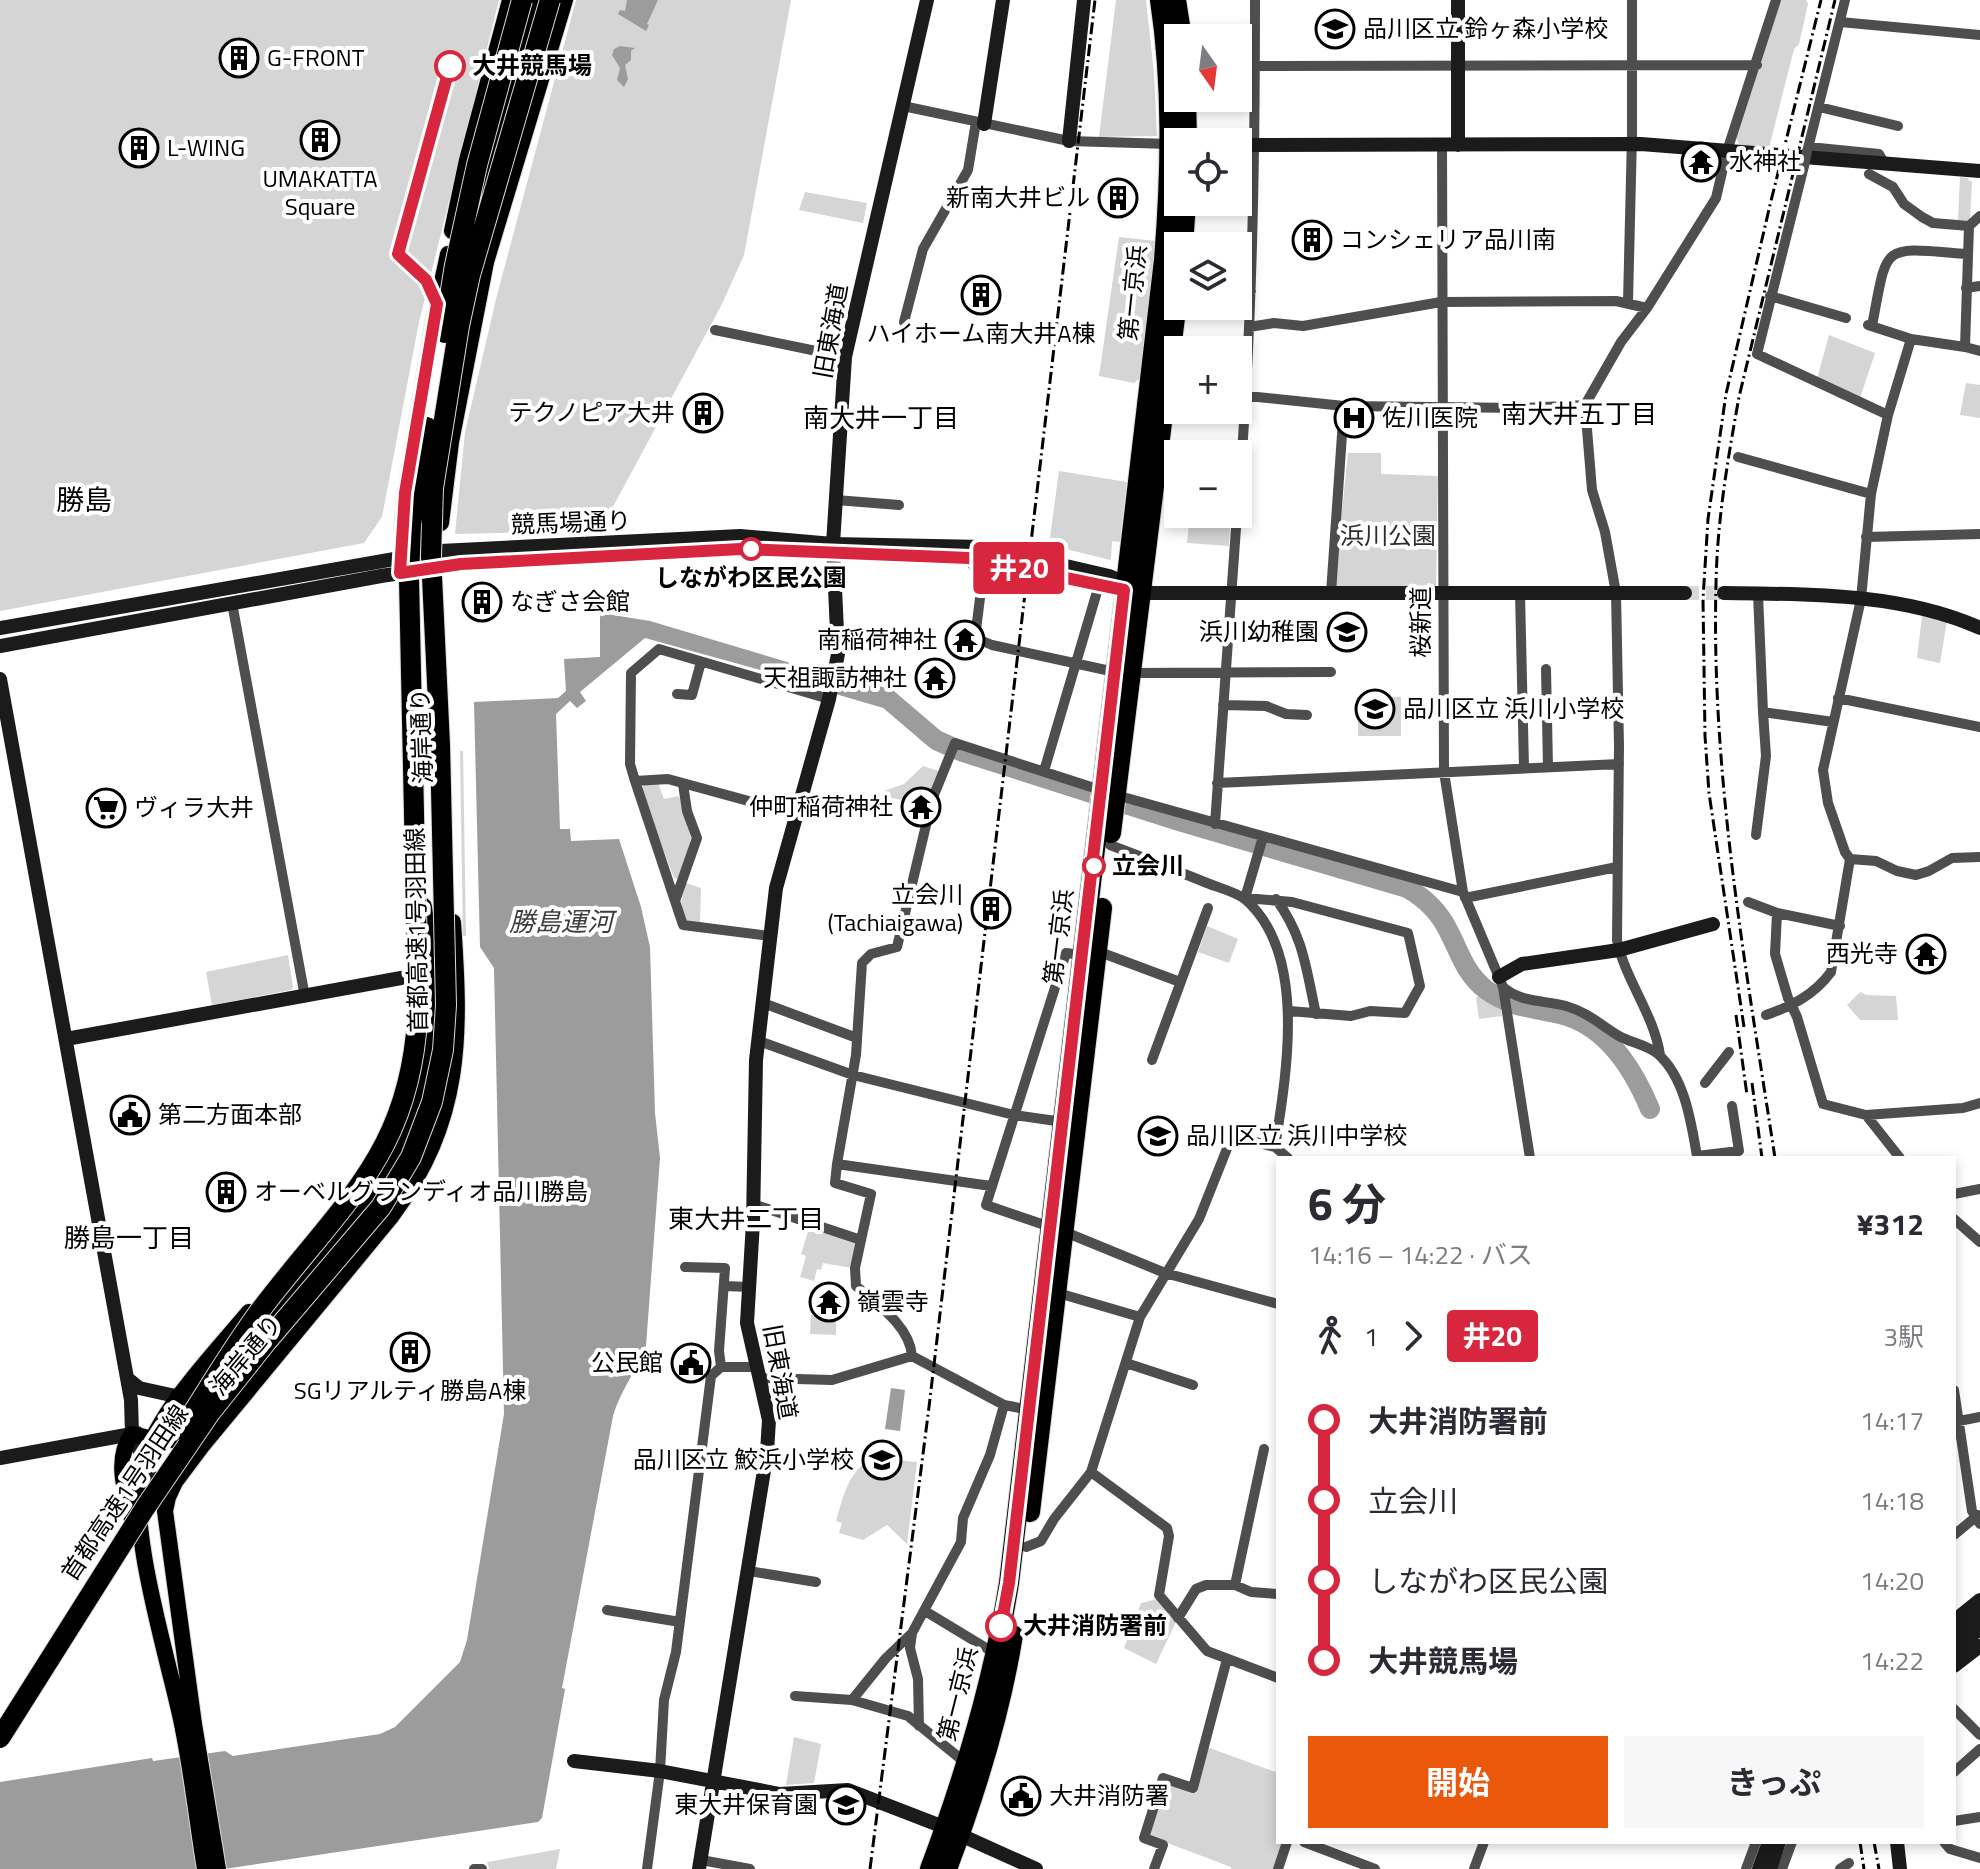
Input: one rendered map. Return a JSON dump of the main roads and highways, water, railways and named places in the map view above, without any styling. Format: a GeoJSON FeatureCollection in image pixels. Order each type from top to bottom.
{"type":"FeatureCollection","features":[{"type":"Feature","properties":{"kind":"highway","name":"首都高速1号羽田線"},"geometry":{"type":"LineString","coordinates":[[0,1713],[240,1339],[358,1191],[386,1146],[402,1107],[415,1048],[418,1002],[409,544],[455,265],[477,165],[522,0]]}},
{"type":"Feature","properties":{"kind":"highway"},"geometry":{"type":"LineString","coordinates":[[446,324],[536,0]]}},
{"type":"Feature","properties":{"kind":"highway","name":"首都高速1号羽田線"},"geometry":{"type":"LineString","coordinates":[[0,1738],[201,1425],[267,1341],[381,1207],[423,1130],[439,1076],[446,1005],[440,745],[431,556],[433,488],[470,275],[550,0]]}},
{"type":"Feature","properties":{"kind":"highway","name":"第一京浜"},"geometry":{"type":"LineString","coordinates":[[1160,0],[1176,128]]}},
{"type":"Feature","properties":{"kind":"highway"},"geometry":{"type":"LineString","coordinates":[[1176,0],[1180,24]]}},
{"type":"Feature","properties":{"kind":"highway","name":"第一京浜"},"geometry":{"type":"LineString","coordinates":[[1164,336],[1164,260],[1169,216]]}},
{"type":"Feature","properties":{"kind":"highway","name":"第一京浜"},"geometry":{"type":"LineString","coordinates":[[930,1869],[952,1832],[995,1726],[1015,1627],[1026,1547],[1036,1412],[1124,672],[1130,588],[1164,393]]}},
{"type":"Feature","properties":{"kind":"highway"},"geometry":{"type":"LineString","coordinates":[[433,488],[425,531],[422,576],[433,910],[442,976],[457,990]]}},
{"type":"Feature","properties":{"kind":"highway","name":"第一京浜"},"geometry":{"type":"LineString","coordinates":[[947,1869],[967,1764],[996,1654],[1058,1293],[1063,1122],[1110,845],[1109,800]]}},
{"type":"Feature","properties":{"kind":"highway"},"geometry":{"type":"LineString","coordinates":[[180,1397],[201,1391],[218,1379],[236,1359],[369,1200],[386,1175],[407,1131],[423,1082],[431,1027],[428,943],[417,870]]}},
{"type":"Feature","properties":{"kind":"main road","name":"海岸通り"},"geometry":{"type":"LineString","coordinates":[[218,1869],[191,1742],[150,1583],[139,1507],[139,1474],[153,1439],[180,1397],[366,1165],[388,1123],[407,1063],[412,976],[400,565],[405,493],[437,304],[467,160],[510,0]]}},
{"type":"Feature","properties":{"kind":"main road","name":"海岸通り"},"geometry":{"type":"LineString","coordinates":[[205,1869],[165,1511],[168,1497],[184,1468],[412,1188],[437,1139],[450,1093],[456,1061],[457,990],[450,868],[441,514],[451,442],[486,262],[565,0]]}},
{"type":"Feature","properties":{"kind":"main road"},"geometry":{"type":"LineString","coordinates":[[150,1583],[122,1474],[124,1445],[132,1434],[153,1439],[196,1441],[229,1401],[251,1387]]}},
{"type":"Feature","properties":{"kind":"water"},"geometry":{"type":"Polygon","coordinates":[[[627,0],[658,0],[646,31],[618,14],[620,10],[625,11],[627,0]]]}},
{"type":"Feature","properties":{"kind":"water"},"geometry":{"type":"Polygon","coordinates":[[[620,46],[635,48],[631,51],[631,60],[625,65],[628,79],[624,87],[617,80],[620,68],[612,55],[614,49],[620,46]]]}},
{"type":"Feature","properties":{"kind":"water","name":"勝島運河"},"geometry":{"type":"Polygon","coordinates":[[[600,613],[650,621],[844,679],[840,692],[645,638],[580,692],[586,701],[577,708],[570,701],[556,714],[560,829],[570,829],[571,841],[619,839],[641,907],[650,947],[655,1113],[660,1158],[646,1346],[613,1416],[562,1688],[565,1689],[542,1818],[538,1822],[224,1869],[0,1869],[0,1782],[152,1758],[153,1761],[225,1751],[233,1756],[380,1734],[395,1727],[460,1662],[467,1640],[504,1414],[494,968],[480,947],[474,702],[558,698],[566,691],[564,659],[600,657],[600,613]]]}},
{"type":"Feature","properties":{"kind":"water"},"geometry":{"type":"Polygon","coordinates":[[[891,1388],[905,1390],[900,1431],[885,1429],[891,1388]]]}},
{"type":"Feature","properties":{"kind":"waterway","name":"立会川"},"geometry":{"type":"LineString","coordinates":[[816,678],[888,699],[936,740],[963,752],[1182,822],[1407,888],[1437,912],[1478,983],[1504,1000],[1560,1014],[1591,1028],[1616,1050],[1635,1078],[1650,1109]]}},
{"type":"Feature","properties":{"kind":"tunnel"},"geometry":{"type":"LineString","coordinates":[[1685,593],[1724,593]]}},
{"type":"Feature","properties":{"kind":"railway"},"geometry":{"type":"LineString","coordinates":[[870,1869],[929,1407],[1095,0]]}},
{"type":"Feature","properties":{"kind":"railway"},"geometry":{"type":"LineString","coordinates":[[1744,1027],[1709,793],[1703,599],[1708,519],[1726,394],[1821,0]]}},
{"type":"Feature","properties":{"kind":"railway"},"geometry":{"type":"LineString","coordinates":[[1775,1156],[1742,944],[1725,800],[1716,656],[1718,537],[1739,397],[1835,0]]}},
{"type":"Feature","properties":{"kind":"railway"},"geometry":{"type":"LineString","coordinates":[[1736,1015],[1747,1095]]}},
{"type":"Feature","properties":{"kind":"railway"},"geometry":{"type":"LineString","coordinates":[[1752,1083],[1762,1156]]}},
{"type":"Feature","properties":{"kind":"railway"},"geometry":{"type":"LineString","coordinates":[[1860,1844],[1864,1869]]}},
{"type":"Feature","properties":{"kind":"railway"},"geometry":{"type":"LineString","coordinates":[[1874,1844],[1879,1869]]}},
{"type":"Feature","properties":{"kind":"place","name":"品川区立 鈴ヶ森小学校"},"geometry":{"type":"Point","coordinates":[1335,29]}},
{"type":"Feature","properties":{"kind":"place","name":"G-FRONT"},"geometry":{"type":"Point","coordinates":[239,58]}},
{"type":"Feature","properties":{"kind":"place","name":"大井競馬場"},"geometry":{"type":"Point","coordinates":[450,66]}},
{"type":"Feature","properties":{"kind":"place","name":"UMAKATTA Square"},"geometry":{"type":"Point","coordinates":[320,140]}},
{"type":"Feature","properties":{"kind":"place","name":"L-WING"},"geometry":{"type":"Point","coordinates":[139,148]}},
{"type":"Feature","properties":{"kind":"place","name":"水神社"},"geometry":{"type":"Point","coordinates":[1701,162]}},
{"type":"Feature","properties":{"kind":"place","name":"新南大井ビル"},"geometry":{"type":"Point","coordinates":[1118,198]}},
{"type":"Feature","properties":{"kind":"place","name":"コンシェリア品川南"},"geometry":{"type":"Point","coordinates":[1312,240]}},
{"type":"Feature","properties":{"kind":"place","name":"ハイホーム南大井A棟"},"geometry":{"type":"Point","coordinates":[981,295]}},
{"type":"Feature","properties":{"kind":"place","name":"テクノピア大井"},"geometry":{"type":"Point","coordinates":[703,413]}},
{"type":"Feature","properties":{"kind":"place","name":"佐川医院"},"geometry":{"type":"Point","coordinates":[1354,418]}},
{"type":"Feature","properties":{"kind":"place","name":"しながわ区民公園"},"geometry":{"type":"Point","coordinates":[751,549]}},
{"type":"Feature","properties":{"kind":"place","name":"なぎさ会館"},"geometry":{"type":"Point","coordinates":[482,602]}},
{"type":"Feature","properties":{"kind":"place","name":"浜川幼稚園"},"geometry":{"type":"Point","coordinates":[1347,632]}},
{"type":"Feature","properties":{"kind":"place","name":"南稲荷神社"},"geometry":{"type":"Point","coordinates":[965,640]}},
{"type":"Feature","properties":{"kind":"place","name":"天祖諏訪神社"},"geometry":{"type":"Point","coordinates":[935,678]}},
{"type":"Feature","properties":{"kind":"place","name":"品川区立 浜川小学校"},"geometry":{"type":"Point","coordinates":[1375,709]}},
{"type":"Feature","properties":{"kind":"place","name":"仲町稲荷神社"},"geometry":{"type":"Point","coordinates":[921,807]}},
{"type":"Feature","properties":{"kind":"place","name":"ヴィラ大井"},"geometry":{"type":"Point","coordinates":[106,808]}},
{"type":"Feature","properties":{"kind":"place","name":"立会川"},"geometry":{"type":"Point","coordinates":[1094,866]}},
{"type":"Feature","properties":{"kind":"place","name":"立会川 (Tachiaigawa)"},"geometry":{"type":"Point","coordinates":[991,909]}},
{"type":"Feature","properties":{"kind":"place","name":"西光寺"},"geometry":{"type":"Point","coordinates":[1926,954]}},
{"type":"Feature","properties":{"kind":"place","name":"第二方面本部"},"geometry":{"type":"Point","coordinates":[130,1115]}},
{"type":"Feature","properties":{"kind":"place","name":"品川区立 浜川中学校"},"geometry":{"type":"Point","coordinates":[1158,1136]}},
{"type":"Feature","properties":{"kind":"place","name":"オーベルグランディオ品川勝島"},"geometry":{"type":"Point","coordinates":[226,1192]}},
{"type":"Feature","properties":{"kind":"place","name":"嶺雲寺"},"geometry":{"type":"Point","coordinates":[829,1302]}},
{"type":"Feature","properties":{"kind":"place","name":"SGリアルティ勝島A棟"},"geometry":{"type":"Point","coordinates":[410,1352]}},
{"type":"Feature","properties":{"kind":"place","name":"公民館"},"geometry":{"type":"Point","coordinates":[691,1363]}},
{"type":"Feature","properties":{"kind":"place","name":"品川区立 鮫浜小学校"},"geometry":{"type":"Point","coordinates":[882,1460]}},
{"type":"Feature","properties":{"kind":"place","name":"大井消防署前"},"geometry":{"type":"Point","coordinates":[1001,1626]}},
{"type":"Feature","properties":{"kind":"place","name":"大井消防署"},"geometry":{"type":"Point","coordinates":[1021,1796]}},
{"type":"Feature","properties":{"kind":"place","name":"東大井保育園"},"geometry":{"type":"Point","coordinates":[846,1805]}},
{"type":"Feature","properties":{"kind":"district","name":"南大井五丁目"},"geometry":{"type":"Point","coordinates":[1579,414]}},
{"type":"Feature","properties":{"kind":"district","name":"南大井一丁目"},"geometry":{"type":"Point","coordinates":[881,418]}},
{"type":"Feature","properties":{"kind":"district","name":"勝島"},"geometry":{"type":"Point","coordinates":[84,500]}},
{"type":"Feature","properties":{"kind":"district","name":"東大井二丁目"},"geometry":{"type":"Point","coordinates":[746,1219]}},
{"type":"Feature","properties":{"kind":"district","name":"勝島一丁目"},"geometry":{"type":"Point","coordinates":[129,1238]}},
{"type":"Feature","properties":{"kind":"park label","name":"浜川公園"},"geometry":{"type":"Point","coordinates":[1388,536]}}]}
